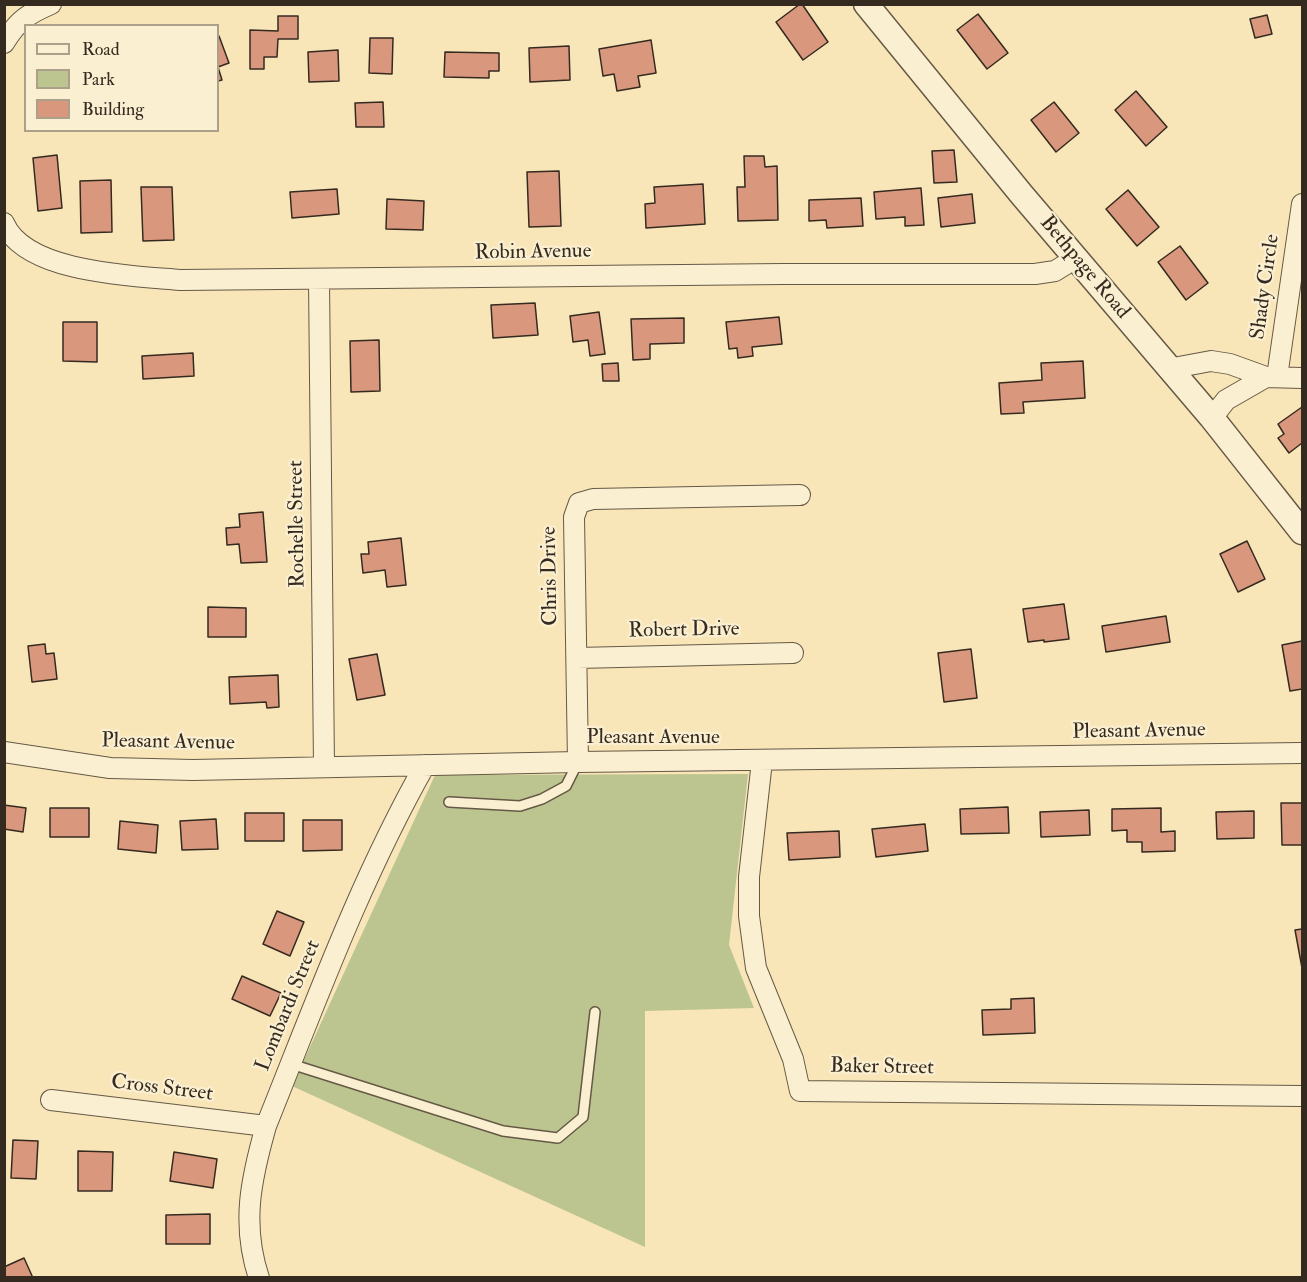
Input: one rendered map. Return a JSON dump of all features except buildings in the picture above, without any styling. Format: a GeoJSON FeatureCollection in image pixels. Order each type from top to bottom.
{"type":"FeatureCollection","features":[{"type":"Feature","properties":{"kind":"street"},"geometry":{"type":"LineString","coordinates":[[10,34],[30,13],[51,4]]}},
{"type":"Feature","properties":{"kind":"street","name":"Bethpage Road"},"geometry":{"type":"LineString","coordinates":[[866,4],[1168,369],[1212,418],[1302,532]]}},
{"type":"Feature","properties":{"kind":"street","name":"Shady Circle"},"geometry":{"type":"LineString","coordinates":[[1272,377],[1302,204]]}},
{"type":"Feature","properties":{"kind":"street","name":"Robin Avenue"},"geometry":{"type":"LineString","coordinates":[[4,223],[17,240],[31,251],[58,262],[119,275],[180,280],[1035,274],[1055,271],[1076,258]]}},
{"type":"Feature","properties":{"kind":"street","name":"Rochelle Street"},"geometry":{"type":"LineString","coordinates":[[319,280],[324,768]]}},
{"type":"Feature","properties":{"kind":"street"},"geometry":{"type":"LineString","coordinates":[[1168,369],[1210,361],[1230,364],[1272,377],[1302,378]]}},
{"type":"Feature","properties":{"kind":"street"},"geometry":{"type":"LineString","coordinates":[[1212,418],[1226,400],[1272,377]]}},
{"type":"Feature","properties":{"kind":"street","name":"Chris Drive"},"geometry":{"type":"LineString","coordinates":[[578,762],[574,517],[579,502],[593,499],[800,495]]}},
{"type":"Feature","properties":{"kind":"street","name":"Robert Drive"},"geometry":{"type":"LineString","coordinates":[[577,658],[793,653]]}},
{"type":"Feature","properties":{"kind":"street","name":"Pleasant Avenue"},"geometry":{"type":"LineString","coordinates":[[4,752],[111,768],[193,770],[578,762],[1302,753]]}},
{"type":"Feature","properties":{"kind":"street","name":"Baker Street"},"geometry":{"type":"LineString","coordinates":[[762,761],[749,877],[749,916],[756,968],[793,1059],[800,1091],[1302,1096]]}},
{"type":"Feature","properties":{"kind":"street","name":"Lombardi Street"},"geometry":{"type":"LineString","coordinates":[[259,1278],[252,1257],[248,1213],[257,1157],[266,1126],[355,907],[401,809],[425,765]]}},
{"type":"Feature","properties":{"kind":"street","name":"Cross Street"},"geometry":{"type":"LineString","coordinates":[[51,1100],[266,1126]]}},
{"type":"Feature","properties":{"kind":"lane"},"geometry":{"type":"LineString","coordinates":[[449,802],[519,806],[542,799],[566,786],[578,762]]}},
{"type":"Feature","properties":{"kind":"lane"},"geometry":{"type":"LineString","coordinates":[[291,1064],[503,1131],[558,1138],[583,1117],[595,1012]]}},
{"type":"Feature","properties":{"kind":"green space"},"geometry":{"type":"Polygon","coordinates":[[[748,774],[729,945],[754,1008],[645,1011],[645,1247],[292,1086],[435,775],[748,774]]]}}]}
